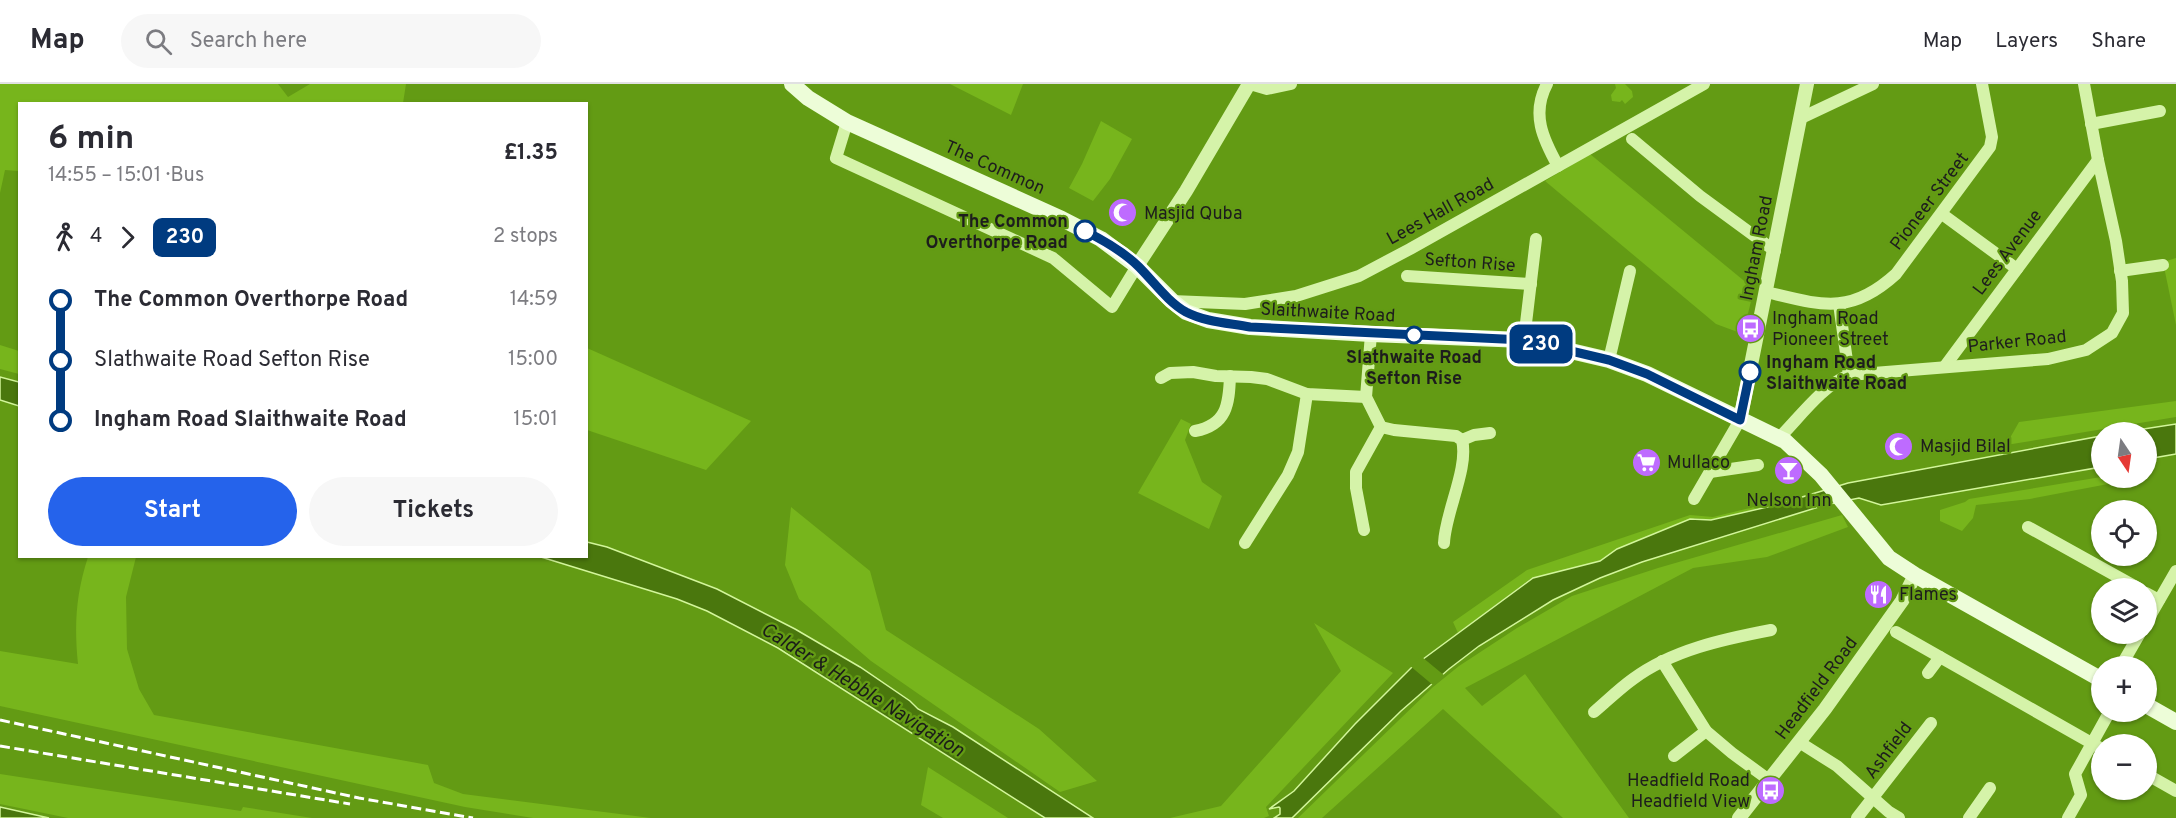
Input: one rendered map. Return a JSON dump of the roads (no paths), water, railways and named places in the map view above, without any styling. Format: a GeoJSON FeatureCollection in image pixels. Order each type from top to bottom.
{"type":"FeatureCollection","features":[{"type":"Feature","properties":{"kind":"main road","name":"The Common"},"geometry":{"type":"LineString","coordinates":[[792,84],[808,98],[847,122],[1062,219],[1101,239],[1137,266],[1172,301]]}},
{"type":"Feature","properties":{"kind":"main road","name":"Slaithwaite Road"},"geometry":{"type":"LineString","coordinates":[[1172,301],[1186,312],[1208,320],[1250,327],[1524,340],[1609,360],[1647,374],[1785,441],[1821,475],[1889,558],[1915,575],[2091,674]]}},
{"type":"Feature","properties":{"kind":"main road"},"geometry":{"type":"LineString","coordinates":[[2157,711],[2176,722]]}},
{"type":"Feature","properties":{"kind":"street"},"geometry":{"type":"LineString","coordinates":[[847,122],[836,158],[1053,258],[1112,307],[1186,191],[1249,84],[1267,89],[1291,84]]}},
{"type":"Feature","properties":{"kind":"street"},"geometry":{"type":"LineString","coordinates":[[1547,84],[1540,103],[1539,120],[1542,136],[1558,166]]}},
{"type":"Feature","properties":{"kind":"street","name":"Ingham Road"},"geometry":{"type":"LineString","coordinates":[[1740,420],[1807,84]]}},
{"type":"Feature","properties":{"kind":"street"},"geometry":{"type":"LineString","coordinates":[[1801,118],[1873,84]]}},
{"type":"Feature","properties":{"kind":"street","name":"Pioneer Street"},"geometry":{"type":"LineString","coordinates":[[1766,292],[1819,304],[1839,304],[1866,296],[1891,279],[1942,214],[1992,142],[1982,84]]}},
{"type":"Feature","properties":{"kind":"street","name":"Parker Road"},"geometry":{"type":"LineString","coordinates":[[1779,438],[1837,379],[1849,375],[2048,359],[2086,350],[2112,333],[2123,313],[2121,271],[2084,84]]}},
{"type":"Feature","properties":{"kind":"street","name":"Lees Hall Road"},"geometry":{"type":"LineString","coordinates":[[1172,301],[1245,304],[1296,296],[1359,276],[1698,86]]}},
{"type":"Feature","properties":{"kind":"street"},"geometry":{"type":"LineString","coordinates":[[2091,124],[2160,111]]}},
{"type":"Feature","properties":{"kind":"street"},"geometry":{"type":"LineString","coordinates":[[1632,139],[1700,196],[1775,250]]}},
{"type":"Feature","properties":{"kind":"street","name":"Lees Avenue"},"geometry":{"type":"LineString","coordinates":[[1945,366],[2098,160]]}},
{"type":"Feature","properties":{"kind":"street"},"geometry":{"type":"LineString","coordinates":[[1942,214],[2017,269]]}},
{"type":"Feature","properties":{"kind":"street"},"geometry":{"type":"LineString","coordinates":[[1524,340],[1536,239]]}},
{"type":"Feature","properties":{"kind":"street"},"geometry":{"type":"LineString","coordinates":[[2121,271],[2163,265]]}},
{"type":"Feature","properties":{"kind":"street"},"geometry":{"type":"LineString","coordinates":[[1609,360],[1630,271]]}},
{"type":"Feature","properties":{"kind":"street","name":"Sefton Rise"},"geometry":{"type":"LineString","coordinates":[[1407,276],[1531,284]]}},
{"type":"Feature","properties":{"kind":"street"},"geometry":{"type":"LineString","coordinates":[[1839,304],[1849,375]]}},
{"type":"Feature","properties":{"kind":"street"},"geometry":{"type":"LineString","coordinates":[[1371,334],[1366,397],[1381,427]]}},
{"type":"Feature","properties":{"kind":"street"},"geometry":{"type":"LineString","coordinates":[[1161,378],[1170,373],[1193,372],[1267,379],[1307,394],[1366,397]]}},
{"type":"Feature","properties":{"kind":"street"},"geometry":{"type":"LineString","coordinates":[[1195,430],[1204,429],[1217,421],[1228,407],[1230,376]]}},
{"type":"Feature","properties":{"kind":"street"},"geometry":{"type":"LineString","coordinates":[[1245,543],[1288,475],[1298,452],[1307,394]]}},
{"type":"Feature","properties":{"kind":"street"},"geometry":{"type":"LineString","coordinates":[[1694,499],[1740,420]]}},
{"type":"Feature","properties":{"kind":"street"},"geometry":{"type":"LineString","coordinates":[[1381,427],[1456,436],[1462,440]]}},
{"type":"Feature","properties":{"kind":"street"},"geometry":{"type":"LineString","coordinates":[[1364,530],[1356,488],[1356,472],[1381,427]]}},
{"type":"Feature","properties":{"kind":"street"},"geometry":{"type":"LineString","coordinates":[[1462,440],[1474,435],[1490,433]]}},
{"type":"Feature","properties":{"kind":"street"},"geometry":{"type":"LineString","coordinates":[[1444,543],[1444,529],[1455,499],[1462,440]]}},
{"type":"Feature","properties":{"kind":"street"},"geometry":{"type":"LineString","coordinates":[[1710,472],[1758,465]]}},
{"type":"Feature","properties":{"kind":"street"},"geometry":{"type":"LineString","coordinates":[[2028,527],[2120,578]]}},
{"type":"Feature","properties":{"kind":"street","name":"Headfield Road"},"geometry":{"type":"LineString","coordinates":[[1740,818],[1825,710],[1902,601],[1915,575]]}},
{"type":"Feature","properties":{"kind":"street"},"geometry":{"type":"LineString","coordinates":[[2157,603],[2174,579]]}},
{"type":"Feature","properties":{"kind":"street"},"geometry":{"type":"LineString","coordinates":[[1594,712],[1633,678],[1662,661],[1726,639],[1771,630]]}},
{"type":"Feature","properties":{"kind":"street"},"geometry":{"type":"LineString","coordinates":[[1896,632],[2091,743]]}},
{"type":"Feature","properties":{"kind":"street"},"geometry":{"type":"LineString","coordinates":[[1928,673],[1940,657]]}},
{"type":"Feature","properties":{"kind":"street"},"geometry":{"type":"LineString","coordinates":[[1662,661],[1706,730],[1732,753],[1769,780]]}},
{"type":"Feature","properties":{"kind":"street","name":"Ashfield"},"geometry":{"type":"LineString","coordinates":[[1857,818],[1931,723]]}},
{"type":"Feature","properties":{"kind":"street"},"geometry":{"type":"LineString","coordinates":[[1674,756],[1706,730]]}},
{"type":"Feature","properties":{"kind":"street","name":"Ashfield"},"geometry":{"type":"LineString","coordinates":[[1799,742],[1837,766],[1899,818]]}},
{"type":"Feature","properties":{"kind":"street"},"geometry":{"type":"LineString","coordinates":[[2068,818],[2081,795],[2074,774],[2091,752]]}},
{"type":"Feature","properties":{"kind":"street"},"geometry":{"type":"LineString","coordinates":[[2157,780],[2176,791]]}},
{"type":"Feature","properties":{"kind":"street"},"geometry":{"type":"LineString","coordinates":[[1970,818],[1990,788]]}},
{"type":"Feature","properties":{"kind":"water"},"geometry":{"type":"Polygon","coordinates":[[[0,377],[18,382],[18,406],[0,400],[0,377]]]}},
{"type":"Feature","properties":{"kind":"water"},"geometry":{"type":"Polygon","coordinates":[[[2176,424],[2176,454],[2157,457],[2157,427],[2176,424]]]}},
{"type":"Feature","properties":{"kind":"water"},"geometry":{"type":"Polygon","coordinates":[[[2091,438],[2091,469],[1881,505],[1859,498],[1825,505],[1642,562],[1600,578],[1553,600],[1479,646],[1401,711],[1292,818],[1274,818],[1280,814],[1280,808],[1269,809],[1294,791],[1355,724],[1411,668],[1533,578],[1600,561],[1617,549],[1690,519],[1711,520],[1776,505],[1848,483],[2091,438]]]}},
{"type":"Feature","properties":{"kind":"water","name":"Calder & Hebble Navigation"},"geometry":{"type":"Polygon","coordinates":[[[588,542],[607,547],[717,589],[795,629],[860,667],[918,709],[953,727],[1093,818],[1045,818],[778,648],[707,611],[677,599],[544,558],[588,558],[588,542]]]}},
{"type":"Feature","properties":{"kind":"water"},"geometry":{"type":"Polygon","coordinates":[[[0,807],[49,818],[0,818],[0,807]]]}},
{"type":"Feature","properties":{"kind":"railway"},"geometry":{"type":"LineString","coordinates":[[0,720],[359,798],[473,818]]}},
{"type":"Feature","properties":{"kind":"railway"},"geometry":{"type":"LineString","coordinates":[[0,746],[350,804]]}},
{"type":"Feature","properties":{"kind":"place","name":"Masjid Quba"},"geometry":{"type":"Point","coordinates":[1123,213]}},
{"type":"Feature","properties":{"kind":"place","name":"The Common Overthorpe Road"},"geometry":{"type":"Point","coordinates":[1085,231]}},
{"type":"Feature","properties":{"kind":"place","name":"Ingham Road Pioneer Street"},"geometry":{"type":"Point","coordinates":[1751,328]}},
{"type":"Feature","properties":{"kind":"place","name":"Slathwaite Road Sefton Rise"},"geometry":{"type":"Point","coordinates":[1414,335]}},
{"type":"Feature","properties":{"kind":"place","name":"Ingham Road Slaithwaite Road"},"geometry":{"type":"Point","coordinates":[1750,372]}},
{"type":"Feature","properties":{"kind":"place","name":"Masjid Bilal"},"geometry":{"type":"Point","coordinates":[1899,446]}},
{"type":"Feature","properties":{"kind":"place","name":"Mullaco"},"geometry":{"type":"Point","coordinates":[1646,462]}},
{"type":"Feature","properties":{"kind":"place","name":"Nelson Inn"},"geometry":{"type":"Point","coordinates":[1789,471]}},
{"type":"Feature","properties":{"kind":"place","name":"Flames"},"geometry":{"type":"Point","coordinates":[1878,594]}},
{"type":"Feature","properties":{"kind":"place","name":"Headfield Road Headfield View"},"geometry":{"type":"Point","coordinates":[1771,790]}}]}
